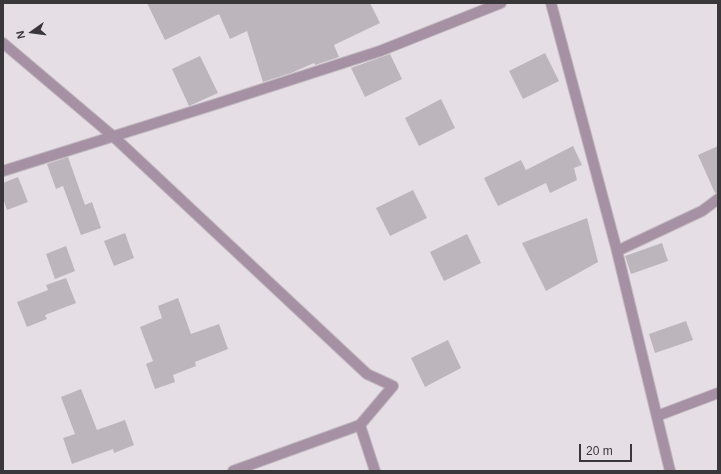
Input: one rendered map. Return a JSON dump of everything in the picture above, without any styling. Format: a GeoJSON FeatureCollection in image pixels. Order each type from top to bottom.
{"type":"FeatureCollection","features":[{"type":"Feature","properties":{"kind":"street"},"geometry":{"type":"LineString","coordinates":[[3,171],[114,137],[380,51],[501,3]]}},
{"type":"Feature","properties":{"kind":"street"},"geometry":{"type":"LineString","coordinates":[[551,3],[617,252],[670,471]]}},
{"type":"Feature","properties":{"kind":"street"},"geometry":{"type":"LineString","coordinates":[[3,43],[114,137],[367,374],[393,386],[360,425],[233,471]]}},
{"type":"Feature","properties":{"kind":"street"},"geometry":{"type":"LineString","coordinates":[[617,252],[702,211],[718,199]]}},
{"type":"Feature","properties":{"kind":"street"},"geometry":{"type":"LineString","coordinates":[[657,416],[718,393]]}},
{"type":"Feature","properties":{"kind":"street"},"geometry":{"type":"LineString","coordinates":[[360,425],[375,471]]}},
{"type":"Feature","properties":{"kind":"building"},"geometry":{"type":"Polygon","coordinates":[[[147,3],[370,3],[380,23],[334,45],[339,57],[315,65],[314,63],[291,73],[263,82],[247,31],[230,39],[219,14],[165,40],[147,3]]]}},
{"type":"Feature","properties":{"kind":"building"},"geometry":{"type":"Polygon","coordinates":[[[545,53],[559,81],[523,99],[509,71],[545,53]]]}},
{"type":"Feature","properties":{"kind":"building"},"geometry":{"type":"Polygon","coordinates":[[[390,54],[402,79],[365,97],[351,68],[390,54]]]}},
{"type":"Feature","properties":{"kind":"building"},"geometry":{"type":"Polygon","coordinates":[[[200,56],[218,93],[189,106],[172,69],[200,56]]]}},
{"type":"Feature","properties":{"kind":"building"},"geometry":{"type":"Polygon","coordinates":[[[441,99],[455,128],[419,146],[405,118],[441,99]]]}},
{"type":"Feature","properties":{"kind":"building"},"geometry":{"type":"Polygon","coordinates":[[[573,146],[582,165],[574,168],[577,180],[550,193],[546,183],[498,206],[484,178],[521,160],[526,170],[573,146]]]}},
{"type":"Feature","properties":{"kind":"building"},"geometry":{"type":"Polygon","coordinates":[[[718,146],[718,193],[715,193],[698,155],[718,146]]]}},
{"type":"Feature","properties":{"kind":"building"},"geometry":{"type":"Polygon","coordinates":[[[68,157],[85,205],[92,202],[101,228],[81,235],[63,186],[56,189],[47,164],[68,157]]]}},
{"type":"Feature","properties":{"kind":"building"},"geometry":{"type":"Polygon","coordinates":[[[18,177],[28,202],[7,210],[3,198],[3,183],[18,177]]]}},
{"type":"Feature","properties":{"kind":"building"},"geometry":{"type":"Polygon","coordinates":[[[413,190],[427,218],[390,236],[376,208],[413,190]]]}},
{"type":"Feature","properties":{"kind":"building"},"geometry":{"type":"Polygon","coordinates":[[[587,218],[598,262],[546,291],[522,243],[587,218]]]}},
{"type":"Feature","properties":{"kind":"building"},"geometry":{"type":"Polygon","coordinates":[[[125,233],[134,258],[114,266],[104,241],[125,233]]]}},
{"type":"Feature","properties":{"kind":"building"},"geometry":{"type":"Polygon","coordinates":[[[467,234],[481,263],[444,281],[430,252],[467,234]]]}},
{"type":"Feature","properties":{"kind":"building"},"geometry":{"type":"Polygon","coordinates":[[[662,243],[668,261],[631,274],[625,256],[662,243]]]}},
{"type":"Feature","properties":{"kind":"building"},"geometry":{"type":"Polygon","coordinates":[[[66,246],[75,271],[55,279],[46,254],[66,246]]]}},
{"type":"Feature","properties":{"kind":"building"},"geometry":{"type":"Polygon","coordinates":[[[66,278],[76,303],[45,315],[47,319],[27,327],[17,302],[48,290],[46,285],[66,278]]]}},
{"type":"Feature","properties":{"kind":"building"},"geometry":{"type":"Polygon","coordinates":[[[178,298],[191,334],[219,324],[228,349],[195,362],[196,366],[173,375],[175,382],[155,389],[146,364],[153,361],[140,327],[162,318],[158,306],[178,298]]]}},
{"type":"Feature","properties":{"kind":"building"},"geometry":{"type":"Polygon","coordinates":[[[686,321],[693,340],[655,353],[649,334],[686,321]]]}},
{"type":"Feature","properties":{"kind":"building"},"geometry":{"type":"Polygon","coordinates":[[[448,340],[461,368],[425,387],[411,358],[448,340]]]}},
{"type":"Feature","properties":{"kind":"building"},"geometry":{"type":"Polygon","coordinates":[[[81,389],[97,430],[125,420],[134,445],[114,453],[113,449],[72,464],[63,438],[75,434],[61,397],[81,389]]]}}]}
